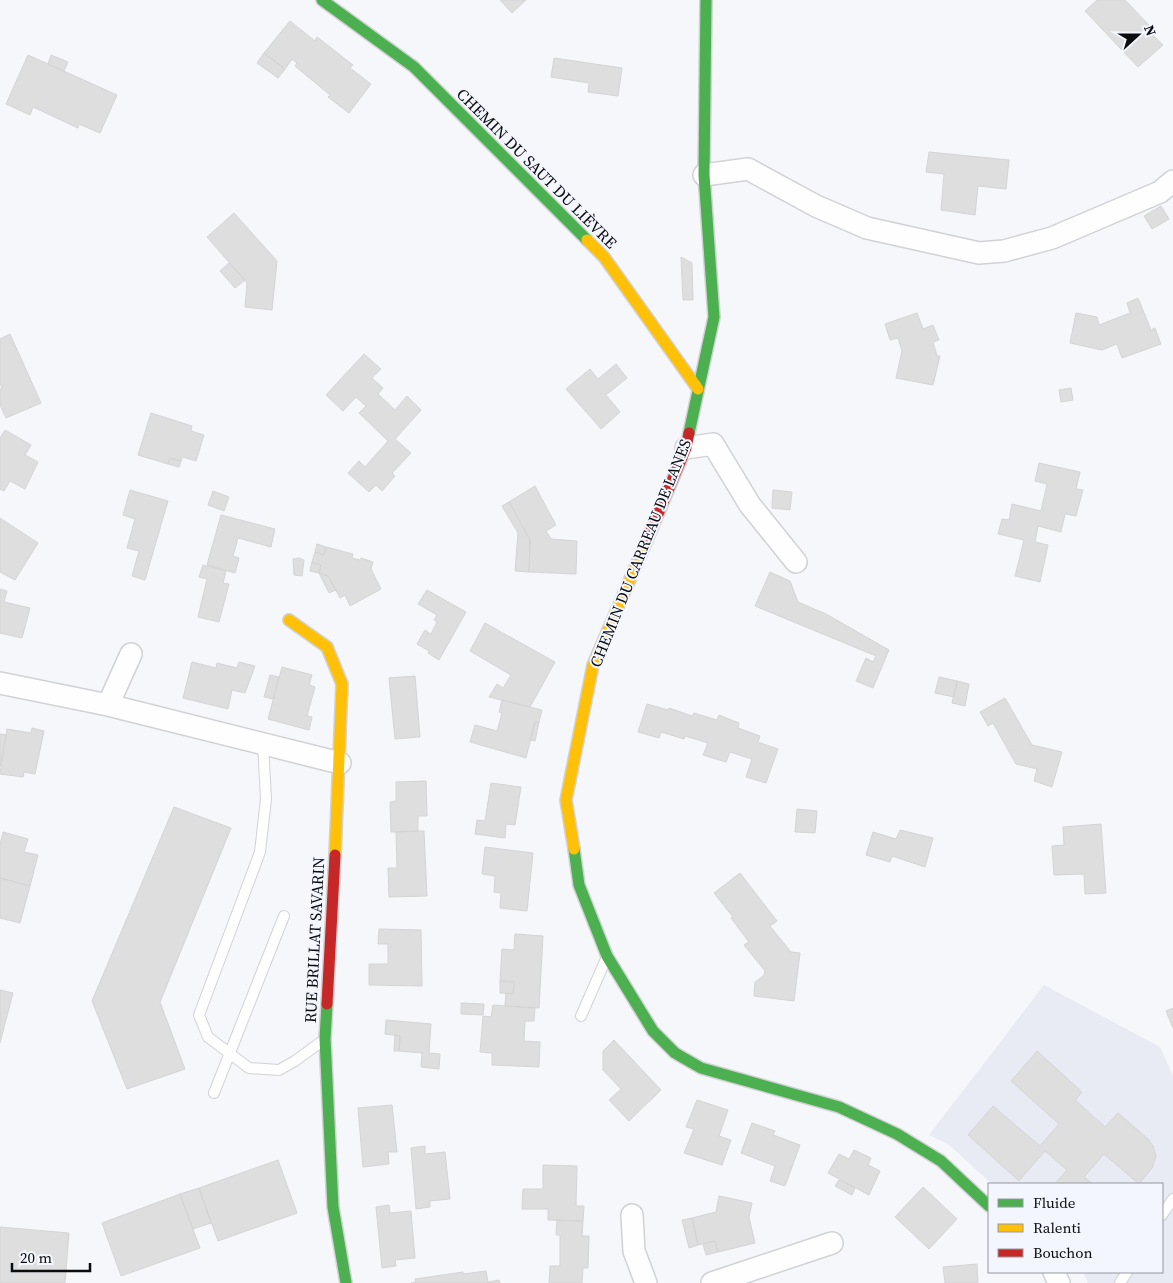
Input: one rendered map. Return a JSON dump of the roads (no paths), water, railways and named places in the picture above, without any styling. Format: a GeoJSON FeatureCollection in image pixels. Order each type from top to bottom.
{"type":"FeatureCollection","features":[{"type":"Feature","properties":{"kind":"street","name":"CHEMIN DU SAUT DU LIÈVRE"},"geometry":{"type":"LineString","coordinates":[[322,0],[414,67],[604,257],[698,389]]}},
{"type":"Feature","properties":{"kind":"street","name":"CHEMIN DU CARREAU DE LANES"},"geometry":{"type":"LineString","coordinates":[[706,0],[704,175],[714,317],[686,448],[593,666],[566,800],[579,885],[607,956],[653,1031],[675,1053],[701,1068],[839,1108],[896,1134],[941,1161],[988,1205]]}},
{"type":"Feature","properties":{"kind":"street"},"geometry":{"type":"LineString","coordinates":[[704,175],[748,169],[816,206],[867,228],[979,253],[1004,251],[1052,238],[1160,192],[1173,181]]}},
{"type":"Feature","properties":{"kind":"street"},"geometry":{"type":"LineString","coordinates":[[686,448],[713,444],[750,505],[796,562]]}},
{"type":"Feature","properties":{"kind":"street","name":"RUE BRILLAT SAVARIN"},"geometry":{"type":"LineString","coordinates":[[289,620],[327,646],[342,684],[340,763],[325,1039],[333,1207],[346,1283]]}},
{"type":"Feature","properties":{"kind":"street"},"geometry":{"type":"LineString","coordinates":[[108,705],[131,654]]}},
{"type":"Feature","properties":{"kind":"street"},"geometry":{"type":"LineString","coordinates":[[0,683],[108,705],[340,763]]}},
{"type":"Feature","properties":{"kind":"street"},"geometry":{"type":"LineString","coordinates":[[632,1215],[634,1251],[646,1283]]}},
{"type":"Feature","properties":{"kind":"street"},"geometry":{"type":"LineString","coordinates":[[712,1283],[832,1243]]}},
{"type":"Feature","properties":{"kind":"lane"},"geometry":{"type":"LineString","coordinates":[[263,744],[266,799],[260,852],[199,1015],[208,1037],[249,1068],[279,1070],[325,1039]]}},
{"type":"Feature","properties":{"kind":"lane"},"geometry":{"type":"LineString","coordinates":[[214,1093],[284,916]]}},
{"type":"Feature","properties":{"kind":"lane"},"geometry":{"type":"LineString","coordinates":[[581,1016],[607,956]]}},
{"type":"Feature","properties":{"kind":"lane"},"geometry":{"type":"LineString","coordinates":[[1163,1214],[1173,1199]]}}]}
